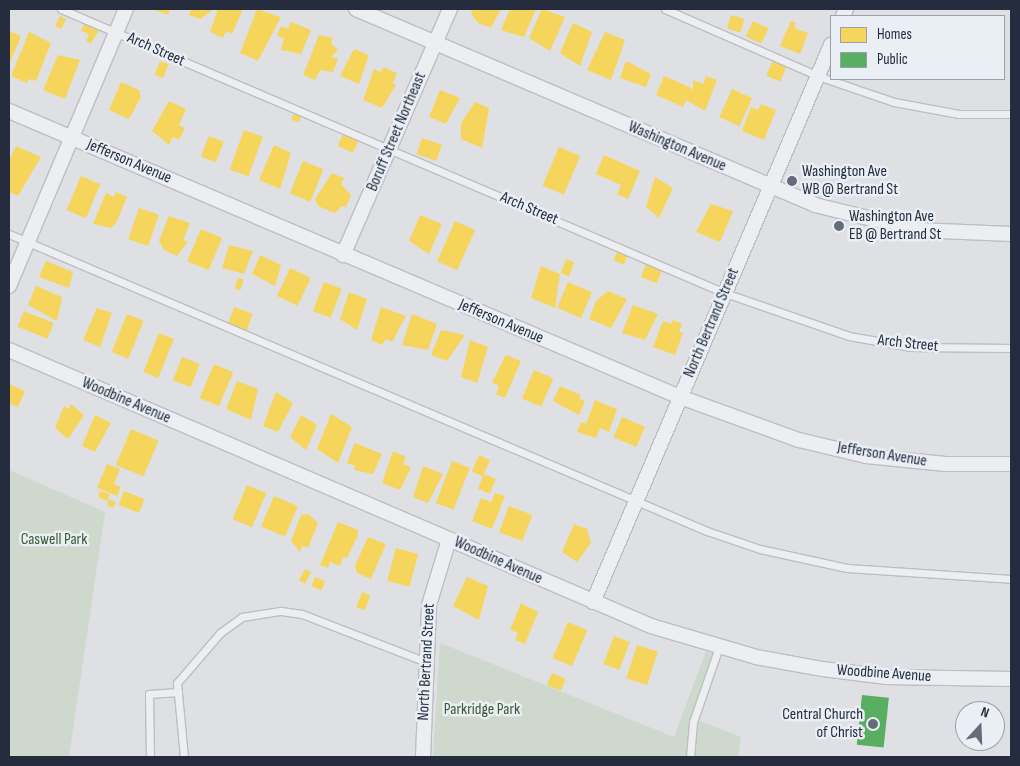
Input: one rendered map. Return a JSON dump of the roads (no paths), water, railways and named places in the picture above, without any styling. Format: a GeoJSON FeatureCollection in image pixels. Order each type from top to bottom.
{"type":"FeatureCollection","features":[{"type":"Feature","properties":{"kind":"street"},"geometry":{"type":"LineString","coordinates":[[9,286],[126,9]]}},
{"type":"Feature","properties":{"kind":"street","name":"Washington Avenue"},"geometry":{"type":"LineString","coordinates":[[356,9],[769,187],[862,220],[916,230],[1011,234]]}},
{"type":"Feature","properties":{"kind":"street","name":"Boruff Street Northeast"},"geometry":{"type":"LineString","coordinates":[[343,255],[450,9]]}},
{"type":"Feature","properties":{"kind":"street","name":"North Bertrand Street"},"geometry":{"type":"LineString","coordinates":[[593,602],[634,501],[830,46]]}},
{"type":"Feature","properties":{"kind":"street","name":"Jefferson Avenue"},"geometry":{"type":"LineString","coordinates":[[9,111],[343,255],[680,397],[798,440],[866,456],[946,464],[1011,464]]}},
{"type":"Feature","properties":{"kind":"street","name":"Woodbine Avenue"},"geometry":{"type":"LineString","coordinates":[[9,350],[593,602],[719,647],[886,676],[1011,679]]}},
{"type":"Feature","properties":{"kind":"street","name":"North Bertrand Street"},"geometry":{"type":"LineString","coordinates":[[423,757],[424,661],[429,605],[449,539]]}},
{"type":"Feature","properties":{"kind":"lane","name":"Arch Street"},"geometry":{"type":"LineString","coordinates":[[62,9],[725,293],[849,336],[911,347],[1011,348]]}},
{"type":"Feature","properties":{"kind":"lane"},"geometry":{"type":"LineString","coordinates":[[666,9],[818,76],[894,102],[959,114],[1011,114]]}},
{"type":"Feature","properties":{"kind":"lane"},"geometry":{"type":"LineString","coordinates":[[9,234],[707,531],[806,561],[907,575],[1011,579]]}},
{"type":"Feature","properties":{"kind":"lane"},"geometry":{"type":"LineString","coordinates":[[184,757],[177,683],[220,633],[233,621],[257,612],[302,614],[424,661]]}},
{"type":"Feature","properties":{"kind":"lane"},"geometry":{"type":"LineString","coordinates":[[690,757],[693,722],[719,647]]}},
{"type":"Feature","properties":{"kind":"lane"},"geometry":{"type":"LineString","coordinates":[[150,757],[149,694],[178,692]]}},
{"type":"Feature","properties":{"kind":"place","name":"Washington Ave WB @ Bertrand St"},"geometry":{"type":"Point","coordinates":[792,181]}},
{"type":"Feature","properties":{"kind":"place","name":"Washington Ave EB @ Bertrand St"},"geometry":{"type":"Point","coordinates":[839,226]}},
{"type":"Feature","properties":{"kind":"place","name":"Central Church of Christ"},"geometry":{"type":"Point","coordinates":[873,724]}},
{"type":"Feature","properties":{"kind":"park label","name":"Caswell Park"},"geometry":{"type":"Point","coordinates":[54,540]}},
{"type":"Feature","properties":{"kind":"park label","name":"Parkridge Park"},"geometry":{"type":"Point","coordinates":[482,710]}}]}
